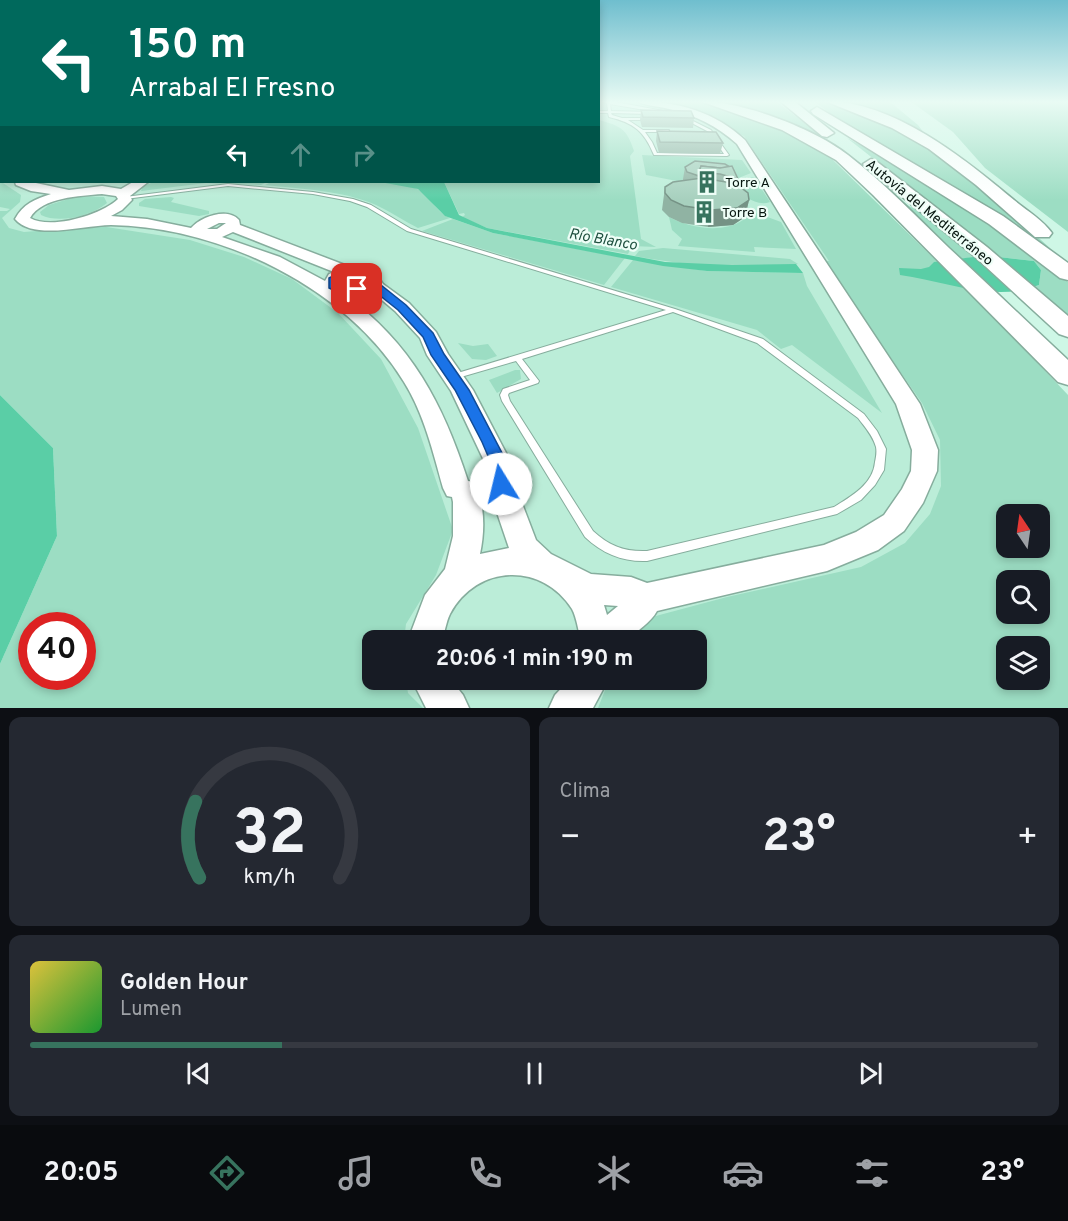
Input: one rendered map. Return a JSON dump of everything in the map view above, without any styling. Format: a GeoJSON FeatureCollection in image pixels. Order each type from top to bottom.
{"type":"FeatureCollection","features":[{"type":"Feature","properties":{"kind":"highway"},"geometry":{"type":"LineString","coordinates":[[799,134],[841,157],[871,184],[1068,376]]}},
{"type":"Feature","properties":{"kind":"highway","name":"Autovía del Mediterráneo"},"geometry":{"type":"LineString","coordinates":[[831,134],[901,186],[980,251],[1068,329]]}},
{"type":"Feature","properties":{"kind":"highway","name":"Autovía del Mediterráneo"},"geometry":{"type":"LineString","coordinates":[[852,134],[996,220],[1068,273]]}},
{"type":"Feature","properties":{"kind":"highway"},"geometry":{"type":"LineString","coordinates":[[912,134],[941,151],[1068,255]]}},
{"type":"Feature","properties":{"kind":"highway"},"geometry":{"type":"LineString","coordinates":[[1041,350],[1068,383]]}},
{"type":"Feature","properties":{"kind":"street"},"geometry":{"type":"LineString","coordinates":[[570,581],[591,589],[631,592],[648,598],[826,558],[867,541],[894,523],[913,495],[924,471],[925,450],[908,404],[741,142],[726,134]]}},
{"type":"Feature","properties":{"kind":"street"},"geometry":{"type":"LineString","coordinates":[[24,183],[45,190],[110,191],[123,195],[136,211],[195,221],[218,237],[353,283],[377,288],[420,325],[454,377],[476,415],[502,470],[501,484]]}},
{"type":"Feature","properties":{"kind":"street"},"geometry":{"type":"LineString","coordinates":[[24,183],[32,199],[22,219],[33,225],[120,220],[177,230],[239,247],[284,265],[328,289],[369,322],[417,384],[435,421],[457,488],[464,490]]}},
{"type":"Feature","properties":{"kind":"street"},"geometry":{"type":"LineString","coordinates":[[80,222],[108,213],[126,191],[139,183]]}},
{"type":"Feature","properties":{"kind":"street"},"geometry":{"type":"LineString","coordinates":[[26,210],[49,199],[81,192]]}},
{"type":"Feature","properties":{"kind":"street"},"geometry":{"type":"LineString","coordinates":[[177,230],[232,227],[293,248],[353,283],[396,318],[439,370],[465,412],[491,473],[501,484],[524,548],[540,564]]}},
{"type":"Feature","properties":{"kind":"street"},"geometry":{"type":"LineString","coordinates":[[353,283],[351,300],[378,323],[413,363],[448,425],[469,485],[464,490]]}},
{"type":"Feature","properties":{"kind":"street"},"geometry":{"type":"LineString","coordinates":[[457,580],[470,537],[470,513],[464,490]]}},
{"type":"Feature","properties":{"kind":"street"},"geometry":{"type":"LineString","coordinates":[[428,630],[434,609],[457,580],[472,570],[497,562],[523,561],[540,564],[570,581],[582,594],[591,609],[596,630]]}},
{"type":"Feature","properties":{"kind":"street"},"geometry":{"type":"LineString","coordinates":[[617,630],[623,621],[639,611],[648,598]]}},
{"type":"Feature","properties":{"kind":"street"},"geometry":{"type":"LineString","coordinates":[[436,690],[450,708]]}},
{"type":"Feature","properties":{"kind":"lane"},"geometry":{"type":"LineString","coordinates":[[647,134],[650,137],[655,154],[727,155],[722,134]]}},
{"type":"Feature","properties":{"kind":"lane"},"geometry":{"type":"LineString","coordinates":[[650,137],[660,138]]}},
{"type":"Feature","properties":{"kind":"lane"},"geometry":{"type":"LineString","coordinates":[[123,195],[228,185],[351,200],[374,209],[409,230],[673,310],[760,340],[861,416],[874,433],[882,457],[879,470],[865,490],[843,507],[821,515],[655,554],[633,557],[622,555],[598,543],[589,534],[506,401],[504,395],[506,391],[535,381],[518,358]]}},
{"type":"Feature","properties":{"kind":"lane"},"geometry":{"type":"LineString","coordinates":[[454,377],[673,310]]}},
{"type":"Feature","properties":{"kind":"shaded area"},"geometry":{"type":"Polygon","coordinates":[[[600,134],[746,134],[1068,436],[1050,571],[996,570],[996,624],[1043,624],[1041,636],[996,636],[996,690],[1001,690],[991,708],[350,708],[0,241],[0,183],[600,183],[600,134]]]}},
{"type":"Feature","properties":{"kind":"shaded area"},"geometry":{"type":"Polygon","coordinates":[[[600,134],[626,134],[634,151],[630,156],[641,239],[656,247],[632,246],[628,254],[487,228],[462,217],[464,213],[459,214],[444,183],[600,183],[600,134]]]}},
{"type":"Feature","properties":{"kind":"shaded area"},"geometry":{"type":"Polygon","coordinates":[[[739,134],[788,134],[832,159],[993,316],[1068,395],[1068,708],[598,708],[605,690],[707,690],[707,630],[636,630],[652,617],[727,597],[861,567],[905,543],[930,514],[941,486],[940,440],[922,403],[823,261],[829,261],[744,136],[739,134]]]}},
{"type":"Feature","properties":{"kind":"shaded area"},"geometry":{"type":"Polygon","coordinates":[[[801,134],[818,134],[839,150],[801,134]]]}},
{"type":"Feature","properties":{"kind":"shaded area"},"geometry":{"type":"Polygon","coordinates":[[[862,134],[905,134],[912,138],[961,171],[1051,249],[989,208],[862,134]]]}},
{"type":"Feature","properties":{"kind":"shaded area"},"geometry":{"type":"Polygon","coordinates":[[[955,134],[1068,134],[1068,232],[985,168],[955,134]]]}},
{"type":"Feature","properties":{"kind":"shaded area"},"geometry":{"type":"Polygon","coordinates":[[[847,138],[905,170],[989,222],[1068,282],[1068,318],[1034,287],[1039,285],[1041,270],[1034,261],[999,257],[847,138]]]}},
{"type":"Feature","properties":{"kind":"shaded area"},"geometry":{"type":"Polygon","coordinates":[[[642,155],[742,160],[751,173],[731,181],[683,179],[682,182],[646,175],[642,155]]]}},
{"type":"Feature","properties":{"kind":"shaded area"},"geometry":{"type":"Polygon","coordinates":[[[754,177],[770,202],[755,202],[732,187],[740,180],[754,177]]]}},
{"type":"Feature","properties":{"kind":"shaded area"},"geometry":{"type":"Polygon","coordinates":[[[0,183],[21,195],[20,202],[2,218],[9,228],[24,232],[100,226],[190,240],[244,257],[292,279],[338,313],[381,359],[418,428],[453,530],[436,575],[406,624],[405,630],[362,630],[362,690],[408,690],[423,708],[0,708],[0,664],[18,624],[18,690],[96,690],[96,612],[23,612],[57,536],[53,448],[0,395],[0,211],[10,209],[0,207],[0,183]]]}},
{"type":"Feature","properties":{"kind":"shaded area"},"geometry":{"type":"Polygon","coordinates":[[[151,183],[206,183],[141,191],[143,186],[151,183]]]}},
{"type":"Feature","properties":{"kind":"shaded area"},"geometry":{"type":"Polygon","coordinates":[[[206,183],[265,183],[261,185],[206,183]]]}},
{"type":"Feature","properties":{"kind":"shaded area"},"geometry":{"type":"Polygon","coordinates":[[[269,183],[401,184],[420,191],[440,212],[450,218],[418,228],[382,208],[349,196],[265,185],[269,183]]]}},
{"type":"Feature","properties":{"kind":"shaded area"},"geometry":{"type":"Polygon","coordinates":[[[385,183],[444,183],[459,215],[487,228],[665,262],[732,265],[796,264],[803,273],[707,271],[663,266],[493,233],[445,216],[418,189],[385,183]]]}},
{"type":"Feature","properties":{"kind":"shaded area"},"geometry":{"type":"Polygon","coordinates":[[[880,184],[909,206],[928,215],[975,257],[960,259],[880,184]]]}},
{"type":"Feature","properties":{"kind":"shaded area"},"geometry":{"type":"Polygon","coordinates":[[[78,196],[104,197],[107,203],[93,212],[66,219],[48,218],[41,215],[40,212],[49,205],[78,196]]]}},
{"type":"Feature","properties":{"kind":"shaded area"},"geometry":{"type":"Polygon","coordinates":[[[174,198],[171,202],[209,211],[209,214],[199,216],[139,206],[139,203],[145,199],[174,198]]]}},
{"type":"Feature","properties":{"kind":"shaded area"},"geometry":{"type":"Polygon","coordinates":[[[741,207],[781,222],[796,249],[754,247],[755,252],[678,246],[682,239],[672,230],[669,217],[686,224],[706,228],[726,227],[743,220],[746,214],[741,207]]]}},
{"type":"Feature","properties":{"kind":"shaded area"},"geometry":{"type":"Polygon","coordinates":[[[453,219],[493,233],[625,258],[604,285],[422,231],[453,219]]]}},
{"type":"Feature","properties":{"kind":"shaded area"},"geometry":{"type":"Polygon","coordinates":[[[663,248],[790,259],[798,264],[757,267],[716,266],[635,256],[639,251],[663,248]]]}},
{"type":"Feature","properties":{"kind":"shaded area"},"geometry":{"type":"Polygon","coordinates":[[[973,257],[1034,261],[1041,270],[1039,285],[1005,292],[987,291],[900,275],[899,268],[921,269],[929,267],[934,262],[973,257]]]}},
{"type":"Feature","properties":{"kind":"shaded area"},"geometry":{"type":"Polygon","coordinates":[[[633,260],[707,271],[803,273],[807,286],[882,413],[792,345],[781,349],[757,330],[611,287],[633,260]]]}},
{"type":"Feature","properties":{"kind":"shaded area"},"geometry":{"type":"Polygon","coordinates":[[[458,343],[473,346],[488,344],[497,356],[486,360],[472,359],[458,343]]]}},
{"type":"Feature","properties":{"kind":"shaded area"},"geometry":{"type":"Polygon","coordinates":[[[520,370],[521,379],[497,393],[489,380],[520,370]]]}},
{"type":"Feature","properties":{"kind":"shaded area"},"geometry":{"type":"Polygon","coordinates":[[[0,395],[53,448],[57,536],[23,612],[18,612],[18,624],[0,664],[0,395]]]}},
{"type":"Feature","properties":{"kind":"building"},"geometry":{"type":"Polygon","coordinates":[[[658,134],[717,134],[723,143],[660,142],[658,134]]]}},
{"type":"Feature","properties":{"kind":"building"},"geometry":{"type":"Polygon","coordinates":[[[695,161],[725,164],[730,167],[701,166],[698,176],[687,172],[685,167],[695,161]]]}},
{"type":"Feature","properties":{"kind":"building"},"geometry":{"type":"Polygon","coordinates":[[[701,166],[720,168],[732,166],[738,179],[699,172],[701,166]]]}},
{"type":"Feature","properties":{"kind":"building"},"geometry":{"type":"Polygon","coordinates":[[[702,178],[740,187],[748,193],[749,200],[737,208],[711,210],[684,206],[671,200],[665,193],[665,187],[673,182],[702,178]]]}},
{"type":"Feature","properties":{"kind":"place","name":"Torre A"},"geometry":{"type":"Point","coordinates":[707,182]}},
{"type":"Feature","properties":{"kind":"place","name":"Torre B"},"geometry":{"type":"Point","coordinates":[704,212]}},
{"type":"Feature","properties":{"kind":"route"},"geometry":{"type":"LineString","coordinates":[[357,289],[337,289],[333,286],[333,280],[348,272],[367,273],[377,288],[402,308],[429,336],[490,442],[502,470],[501,484]]}},
{"type":"Feature","properties":{"kind":"water label","name":"Río Blanco"},"geometry":{"type":"Point","coordinates":[603,239]}}]}
